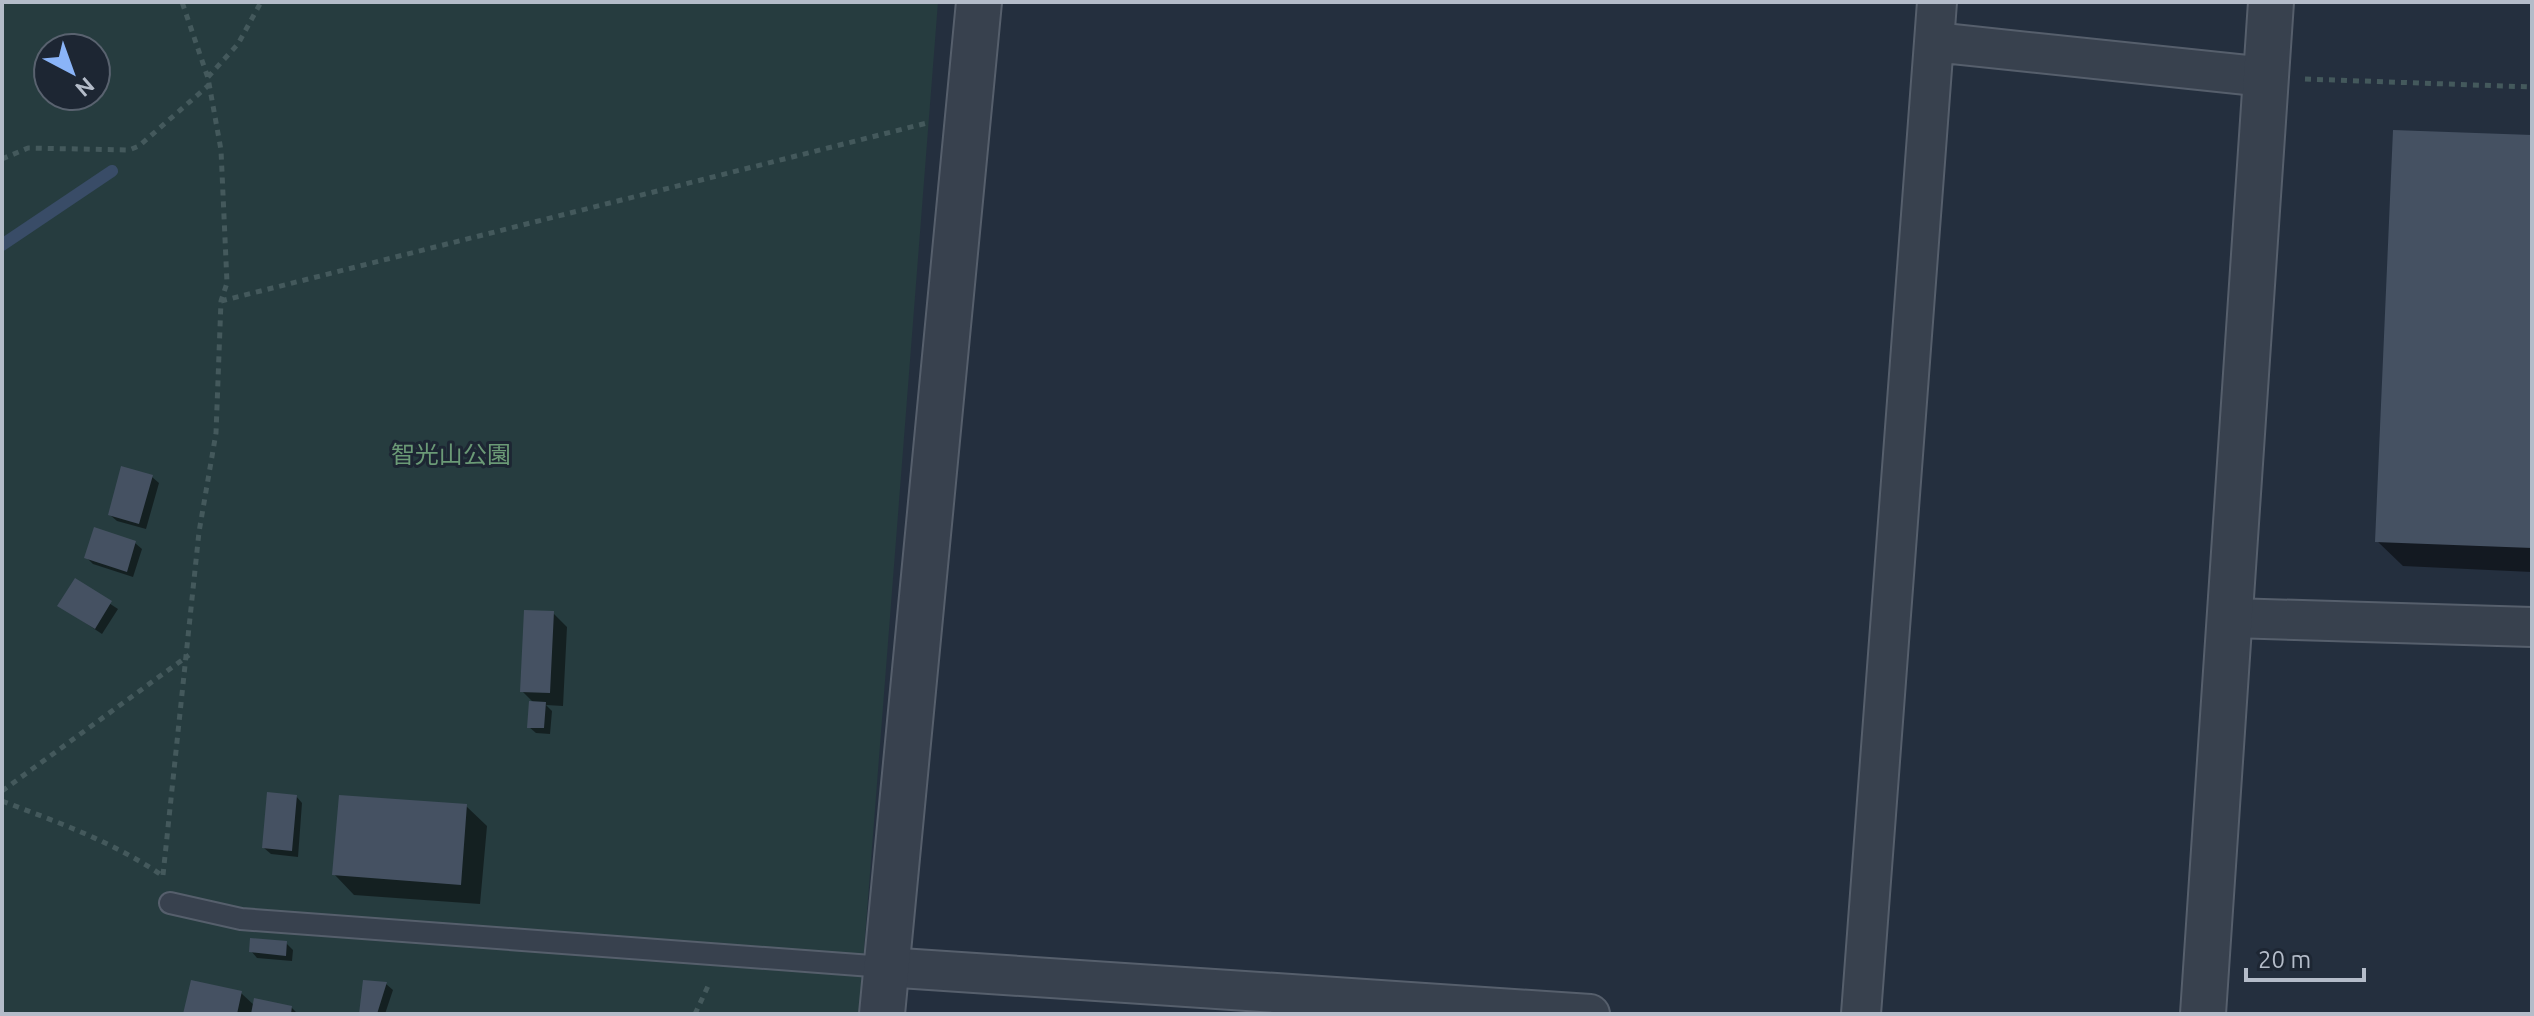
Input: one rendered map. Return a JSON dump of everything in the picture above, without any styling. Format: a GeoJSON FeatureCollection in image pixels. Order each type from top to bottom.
{"type":"FeatureCollection","features":[{"type":"Feature","properties":{"kind":"street"},"geometry":{"type":"LineString","coordinates":[[882,1014],[971,112],[979,2]]}},
{"type":"Feature","properties":{"kind":"street"},"geometry":{"type":"LineString","coordinates":[[1861,1014],[1937,2]]}},
{"type":"Feature","properties":{"kind":"street"},"geometry":{"type":"LineString","coordinates":[[2203,1014],[2271,2]]}},
{"type":"Feature","properties":{"kind":"street"},"geometry":{"type":"LineString","coordinates":[[1934,42],[2266,77]]}},
{"type":"Feature","properties":{"kind":"street"},"geometry":{"type":"LineString","coordinates":[[2232,618],[2532,627]]}},
{"type":"Feature","properties":{"kind":"street"},"geometry":{"type":"LineString","coordinates":[[885,967],[1590,1014]]}},
{"type":"Feature","properties":{"kind":"lane"},"geometry":{"type":"LineString","coordinates":[[170,903],[241,919],[885,967]]}},
{"type":"Feature","properties":{"kind":"path"},"geometry":{"type":"LineString","coordinates":[[170,903],[163,876],[189,655],[199,532],[216,433],[221,301],[227,283],[221,150],[208,82],[182,2]]}},
{"type":"Feature","properties":{"kind":"path"},"geometry":{"type":"LineString","coordinates":[[2,159],[28,148],[129,150],[139,146],[208,82],[250,27],[261,2]]}},
{"type":"Feature","properties":{"kind":"path"},"geometry":{"type":"LineString","coordinates":[[2266,77],[2532,87]]}},
{"type":"Feature","properties":{"kind":"path"},"geometry":{"type":"LineString","coordinates":[[221,301],[971,112]]}},
{"type":"Feature","properties":{"kind":"path"},"geometry":{"type":"LineString","coordinates":[[2,791],[189,655]]}},
{"type":"Feature","properties":{"kind":"path"},"geometry":{"type":"LineString","coordinates":[[2,801],[99,839],[163,876]]}},
{"type":"Feature","properties":{"kind":"green space","name":"智光山公園"},"geometry":{"type":"Polygon","coordinates":[[[2,2],[938,2],[859,1014],[2,1014],[2,2]]]}},
{"type":"Feature","properties":{"kind":"building"},"geometry":{"type":"Polygon","coordinates":[[[2393,130],[2532,135],[2532,548],[2375,542],[2393,130]]]}},
{"type":"Feature","properties":{"kind":"building"},"geometry":{"type":"Polygon","coordinates":[[[121,466],[153,475],[139,524],[108,515],[121,466]]]}},
{"type":"Feature","properties":{"kind":"building"},"geometry":{"type":"Polygon","coordinates":[[[94,527],[136,541],[127,572],[84,558],[94,527]]]}},
{"type":"Feature","properties":{"kind":"building"},"geometry":{"type":"Polygon","coordinates":[[[75,578],[112,601],[95,629],[57,606],[75,578]]]}},
{"type":"Feature","properties":{"kind":"building"},"geometry":{"type":"Polygon","coordinates":[[[524,610],[554,611],[550,693],[520,692],[524,610]]]}},
{"type":"Feature","properties":{"kind":"building"},"geometry":{"type":"Polygon","coordinates":[[[529,701],[546,702],[544,728],[527,728],[529,701]]]}},
{"type":"Feature","properties":{"kind":"building"},"geometry":{"type":"Polygon","coordinates":[[[267,792],[297,795],[292,851],[262,848],[267,792]]]}},
{"type":"Feature","properties":{"kind":"building"},"geometry":{"type":"Polygon","coordinates":[[[339,795],[467,804],[461,885],[332,875],[339,795]]]}},
{"type":"Feature","properties":{"kind":"building"},"geometry":{"type":"Polygon","coordinates":[[[250,938],[287,941],[286,956],[249,952],[250,938]]]}},
{"type":"Feature","properties":{"kind":"building"},"geometry":{"type":"Polygon","coordinates":[[[191,980],[242,991],[237,1014],[183,1014],[191,980]]]}},
{"type":"Feature","properties":{"kind":"building"},"geometry":{"type":"Polygon","coordinates":[[[363,980],[387,982],[377,1014],[359,1014],[363,980]]]}},
{"type":"Feature","properties":{"kind":"building"},"geometry":{"type":"Polygon","coordinates":[[[254,998],[292,1006],[291,1014],[251,1014],[254,998]]]}},
{"type":"Feature","properties":{"kind":"waterway"},"geometry":{"type":"LineString","coordinates":[[2,245],[112,171]]}}]}
